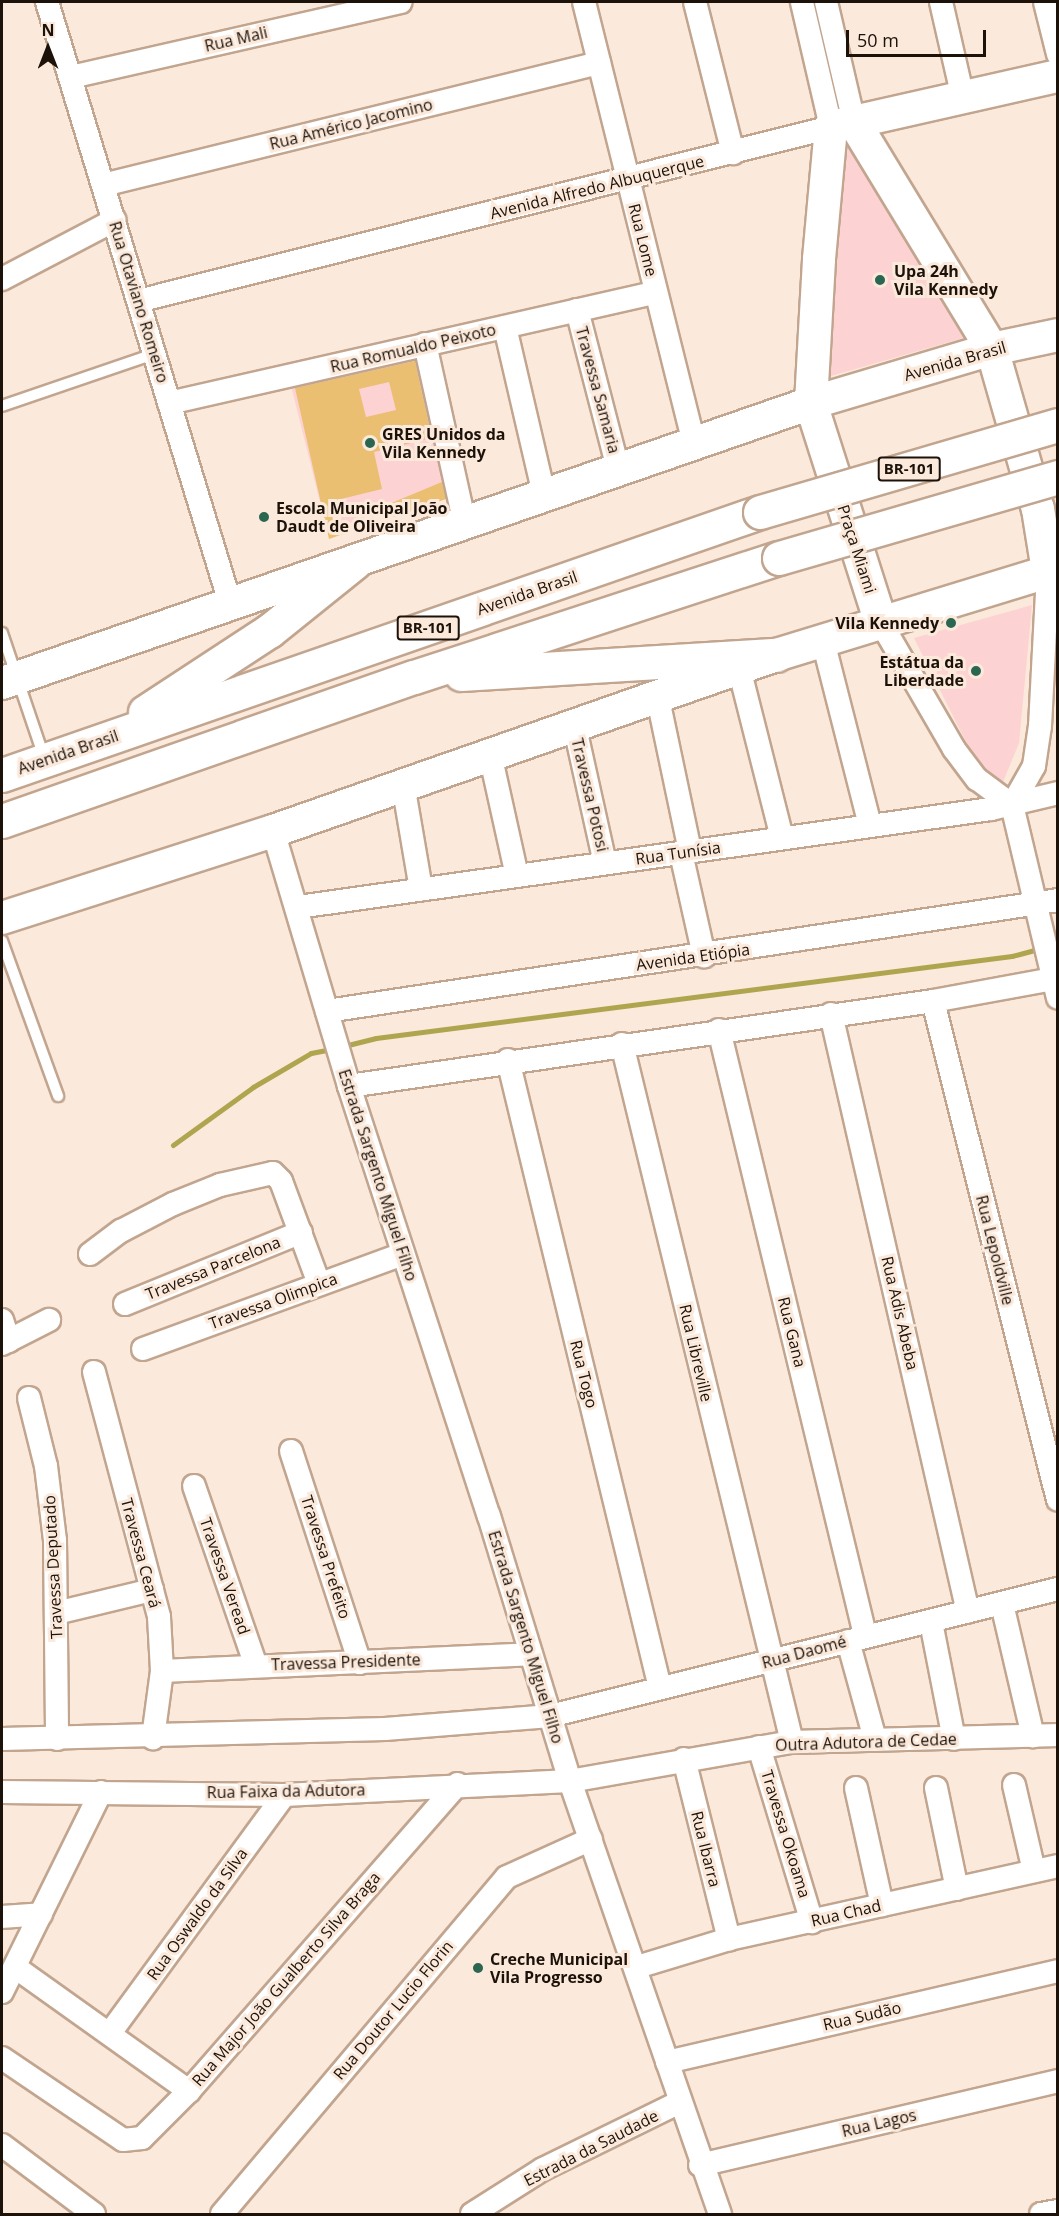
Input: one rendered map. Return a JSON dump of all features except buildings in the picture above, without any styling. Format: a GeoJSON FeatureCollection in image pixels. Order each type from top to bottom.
{"type":"FeatureCollection","features":[{"type":"Feature","properties":{"kind":"highway","name":"Avenida Brasil"},"geometry":{"type":"LineString","coordinates":[[2,775],[760,512],[1058,425]]}},
{"type":"Feature","properties":{"kind":"highway","name":"BR-101"},"geometry":{"type":"LineString","coordinates":[[2,821],[414,677],[779,558],[1058,477]]}},
{"type":"Feature","properties":{"kind":"highway"},"geometry":{"type":"LineString","coordinates":[[95,743],[269,631],[355,562]]}},
{"type":"Feature","properties":{"kind":"highway"},"geometry":{"type":"LineString","coordinates":[[414,677],[776,656]]}},
{"type":"Feature","properties":{"kind":"street","name":"Rua Otaviano Romeiro"},"geometry":{"type":"LineString","coordinates":[[47,2],[230,603]]}},
{"type":"Feature","properties":{"kind":"street","name":"Rua Mali"},"geometry":{"type":"LineString","coordinates":[[71,77],[401,2]]}},
{"type":"Feature","properties":{"kind":"street","name":"Rua Lome"},"geometry":{"type":"LineString","coordinates":[[584,2],[694,444]]}},
{"type":"Feature","properties":{"kind":"street"},"geometry":{"type":"LineString","coordinates":[[696,2],[733,153]]}},
{"type":"Feature","properties":{"kind":"street"},"geometry":{"type":"LineString","coordinates":[[349,1086],[508,1060],[933,1000],[1054,980],[1036,913],[1012,805],[1034,766],[1040,726],[1053,570],[1038,509],[992,349],[843,125],[802,2]]}},
{"type":"Feature","properties":{"kind":"street"},"geometry":{"type":"LineString","coordinates":[[826,2],[843,125]]}},
{"type":"Feature","properties":{"kind":"street"},"geometry":{"type":"LineString","coordinates":[[941,2],[963,98]]}},
{"type":"Feature","properties":{"kind":"street"},"geometry":{"type":"LineString","coordinates":[[1045,2],[1058,54]]}},
{"type":"Feature","properties":{"kind":"street","name":"Rua Américo Jacomino"},"geometry":{"type":"LineString","coordinates":[[103,184],[599,63]]}},
{"type":"Feature","properties":{"kind":"street","name":"Avenida Alfredo Albuquerque"},"geometry":{"type":"LineString","coordinates":[[138,301],[843,125],[1058,76]]}},
{"type":"Feature","properties":{"kind":"street","name":"Praça Miami"},"geometry":{"type":"LineString","coordinates":[[843,125],[819,259],[812,402],[881,623],[954,749],[977,778],[1012,805]]}},
{"type":"Feature","properties":{"kind":"street"},"geometry":{"type":"LineString","coordinates":[[2,279],[115,220]]}},
{"type":"Feature","properties":{"kind":"street","name":"Rua Romualdo Peixoto"},"geometry":{"type":"LineString","coordinates":[[169,404],[656,291]]}},
{"type":"Feature","properties":{"kind":"street","name":"Travessa Samaria"},"geometry":{"type":"LineString","coordinates":[[577,310],[618,469]]}},
{"type":"Feature","properties":{"kind":"street"},"geometry":{"type":"LineString","coordinates":[[504,327],[544,495]]}},
{"type":"Feature","properties":{"kind":"street","name":"Avenida Brasil"},"geometry":{"type":"LineString","coordinates":[[9,680],[812,402],[992,349],[1058,335]]}},
{"type":"Feature","properties":{"kind":"street"},"geometry":{"type":"LineString","coordinates":[[425,344],[465,524]]}},
{"type":"Feature","properties":{"kind":"street"},"geometry":{"type":"LineString","coordinates":[[2,918],[273,831],[490,754],[658,699],[739,668],[1053,570]]}},
{"type":"Feature","properties":{"kind":"street"},"geometry":{"type":"LineString","coordinates":[[823,641],[870,826]]}},
{"type":"Feature","properties":{"kind":"street"},"geometry":{"type":"LineString","coordinates":[[739,668],[782,838]]}},
{"type":"Feature","properties":{"kind":"street"},"geometry":{"type":"LineString","coordinates":[[658,699],[704,956]]}},
{"type":"Feature","properties":{"kind":"street","name":"Travessa Potosi"},"geometry":{"type":"LineString","coordinates":[[575,728],[605,863]]}},
{"type":"Feature","properties":{"kind":"street"},"geometry":{"type":"LineString","coordinates":[[490,754],[517,876]]}},
{"type":"Feature","properties":{"kind":"street"},"geometry":{"type":"LineString","coordinates":[[403,784],[421,889]]}},
{"type":"Feature","properties":{"kind":"street","name":"Rua Tunísia"},"geometry":{"type":"LineString","coordinates":[[298,907],[1012,805],[1058,793]]}},
{"type":"Feature","properties":{"kind":"street"},"geometry":{"type":"LineString","coordinates":[[273,831],[298,907],[327,1011]]}},
{"type":"Feature","properties":{"kind":"street","name":"Avenida Etiópia"},"geometry":{"type":"LineString","coordinates":[[327,1011],[704,956],[1036,913],[1058,900]]}},
{"type":"Feature","properties":{"kind":"street","name":"Rua Lepoldville"},"geometry":{"type":"LineString","coordinates":[[933,1000],[1058,1500]]}},
{"type":"Feature","properties":{"kind":"street","name":"Estrada Sargento Miguel Filho"},"geometry":{"type":"LineString","coordinates":[[327,1011],[570,1781],[637,1967],[700,2165],[720,2214]]}},
{"type":"Feature","properties":{"kind":"street","name":"Rua Adis Abeba"},"geometry":{"type":"LineString","coordinates":[[831,1014],[968,1612]]}},
{"type":"Feature","properties":{"kind":"street","name":"Rua Gana"},"geometry":{"type":"LineString","coordinates":[[719,1030],[857,1638],[875,1739]]}},
{"type":"Feature","properties":{"kind":"street","name":"Rua Libreville"},"geometry":{"type":"LineString","coordinates":[[622,1044],[770,1662],[792,1742]]}},
{"type":"Feature","properties":{"kind":"street","name":"Rua Togo"},"geometry":{"type":"LineString","coordinates":[[508,1060],[660,1688]]}},
{"type":"Feature","properties":{"kind":"street"},"geometry":{"type":"LineString","coordinates":[[90,1254],[121,1231],[173,1204],[265,1172],[273,1173],[281,1181],[319,1284]]}},
{"type":"Feature","properties":{"kind":"street","name":"Travessa Parcelona"},"geometry":{"type":"LineString","coordinates":[[125,1304],[301,1232]]}},
{"type":"Feature","properties":{"kind":"street","name":"Travessa Olimpica"},"geometry":{"type":"LineString","coordinates":[[143,1349],[403,1254]]}},
{"type":"Feature","properties":{"kind":"street"},"geometry":{"type":"LineString","coordinates":[[4,1335],[50,1320]]}},
{"type":"Feature","properties":{"kind":"street","name":"Travessa Ceará"},"geometry":{"type":"LineString","coordinates":[[94,1372],[152,1590],[162,1642],[162,1671],[153,1738]]}},
{"type":"Feature","properties":{"kind":"street","name":"Travessa Deputado"},"geometry":{"type":"LineString","coordinates":[[29,1398],[51,1498],[56,1613],[57,1739]]}},
{"type":"Feature","properties":{"kind":"street","name":"Travessa Prefeito"},"geometry":{"type":"LineString","coordinates":[[291,1451],[360,1663]]}},
{"type":"Feature","properties":{"kind":"street","name":"Travessa Veread"},"geometry":{"type":"LineString","coordinates":[[194,1486],[255,1666]]}},
{"type":"Feature","properties":{"kind":"street","name":"Rua Daomé"},"geometry":{"type":"LineString","coordinates":[[550,1716],[1058,1589]]}},
{"type":"Feature","properties":{"kind":"street"},"geometry":{"type":"LineString","coordinates":[[56,1613],[152,1590]]}},
{"type":"Feature","properties":{"kind":"street"},"geometry":{"type":"LineString","coordinates":[[1002,1604],[1033,1736]]}},
{"type":"Feature","properties":{"kind":"street"},"geometry":{"type":"LineString","coordinates":[[931,1622],[954,1739]]}},
{"type":"Feature","properties":{"kind":"street","name":"Travessa Presidente"},"geometry":{"type":"LineString","coordinates":[[162,1671],[531,1654]]}},
{"type":"Feature","properties":{"kind":"street"},"geometry":{"type":"LineString","coordinates":[[2,1739],[153,1738],[385,1729],[550,1716]]}},
{"type":"Feature","properties":{"kind":"street","name":"Outra Adutora de Cedae"},"geometry":{"type":"LineString","coordinates":[[570,1781],[684,1759],[792,1742],[1058,1735]]}},
{"type":"Feature","properties":{"kind":"street","name":"Travessa Okoama"},"geometry":{"type":"LineString","coordinates":[[759,1747],[812,1922]]}},
{"type":"Feature","properties":{"kind":"street","name":"Rua Ibarra"},"geometry":{"type":"LineString","coordinates":[[684,1759],[729,1939]]}},
{"type":"Feature","properties":{"kind":"street","name":"Rua Faixa da Adutora"},"geometry":{"type":"LineString","coordinates":[[2,1792],[284,1795],[458,1784],[570,1781]]}},
{"type":"Feature","properties":{"kind":"street","name":"Rua Major João Gualberto Silva Braga"},"geometry":{"type":"LineString","coordinates":[[2,2058],[101,2128],[123,2140],[135,2141],[189,2091],[458,1784]]}},
{"type":"Feature","properties":{"kind":"street"},"geometry":{"type":"LineString","coordinates":[[1014,1785],[1034,1871]]}},
{"type":"Feature","properties":{"kind":"street"},"geometry":{"type":"LineString","coordinates":[[856,1788],[882,1905]]}},
{"type":"Feature","properties":{"kind":"street"},"geometry":{"type":"LineString","coordinates":[[936,1788],[957,1889]]}},
{"type":"Feature","properties":{"kind":"street"},"geometry":{"type":"LineString","coordinates":[[2,1992],[101,1792]]}},
{"type":"Feature","properties":{"kind":"street","name":"Rua Oswaldo da Silva"},"geometry":{"type":"LineString","coordinates":[[110,2033],[284,1795]]}},
{"type":"Feature","properties":{"kind":"street","name":"Rua Doutor Lucio Florin"},"geometry":{"type":"LineString","coordinates":[[222,2214],[507,1877],[591,1839]]}},
{"type":"Feature","properties":{"kind":"street","name":"Rua Chad"},"geometry":{"type":"LineString","coordinates":[[637,1967],[729,1939],[1058,1866]]}},
{"type":"Feature","properties":{"kind":"street"},"geometry":{"type":"LineString","coordinates":[[2,1917],[41,1914]]}},
{"type":"Feature","properties":{"kind":"street"},"geometry":{"type":"LineString","coordinates":[[15,1967],[189,2091]]}},
{"type":"Feature","properties":{"kind":"street","name":"Rua Sudão"},"geometry":{"type":"LineString","coordinates":[[667,2062],[1058,1971]]}},
{"type":"Feature","properties":{"kind":"street","name":"Rua Lagos"},"geometry":{"type":"LineString","coordinates":[[700,2165],[1058,2081]]}},
{"type":"Feature","properties":{"kind":"street","name":"Estrada da Saudade"},"geometry":{"type":"LineString","coordinates":[[472,2214],[543,2169],[680,2102]]}},
{"type":"Feature","properties":{"kind":"street"},"geometry":{"type":"LineString","coordinates":[[2,2145],[94,2214]]}},
{"type":"Feature","properties":{"kind":"street"},"geometry":{"type":"LineString","coordinates":[[1041,2214],[1058,2211]]}},
{"type":"Feature","properties":{"kind":"lane"},"geometry":{"type":"LineString","coordinates":[[2,406],[154,354]]}},
{"type":"Feature","properties":{"kind":"lane"},"geometry":{"type":"LineString","coordinates":[[2,633],[9,680],[45,760]]}},
{"type":"Feature","properties":{"kind":"lane"},"geometry":{"type":"LineString","coordinates":[[2,941],[58,1096]]}},
{"type":"Feature","properties":{"kind":"shaded area"},"geometry":{"type":"Polygon","coordinates":[[[841,137],[974,335],[824,378],[841,137]]]}},
{"type":"Feature","properties":{"kind":"shaded area","name":"GRES Unidos da Vila Kennedy"},"geometry":{"type":"Polygon","coordinates":[[[415,358],[450,498],[327,528],[292,389],[415,358]]]}},
{"type":"Feature","properties":{"kind":"shaded area"},"geometry":{"type":"Polygon","coordinates":[[[1032,605],[1019,743],[1003,782],[979,768],[914,638],[1032,605]]]}},
{"type":"Feature","properties":{"kind":"waterway"},"geometry":{"type":"LineString","coordinates":[[344,1046],[376,1038],[1012,956],[1041,948]]}},
{"type":"Feature","properties":{"kind":"waterway"},"geometry":{"type":"LineString","coordinates":[[173,1145],[253,1087],[311,1053],[332,1049]]}},
{"type":"Feature","properties":{"kind":"place","name":"Upa 24h Vila Kennedy"},"geometry":{"type":"Point","coordinates":[880,280]}},
{"type":"Feature","properties":{"kind":"place","name":"GRES Unidos da Vila Kennedy"},"geometry":{"type":"Point","coordinates":[370,443]}},
{"type":"Feature","properties":{"kind":"place","name":"Escola Municipal João Daudt de Oliveira"},"geometry":{"type":"Point","coordinates":[264,517]}},
{"type":"Feature","properties":{"kind":"place","name":"Vila Kennedy"},"geometry":{"type":"Point","coordinates":[951,623]}},
{"type":"Feature","properties":{"kind":"place","name":"Estátua da Liberdade"},"geometry":{"type":"Point","coordinates":[976,671]}},
{"type":"Feature","properties":{"kind":"place","name":"Creche Municipal Vila Progresso"},"geometry":{"type":"Point","coordinates":[478,1968]}}]}
